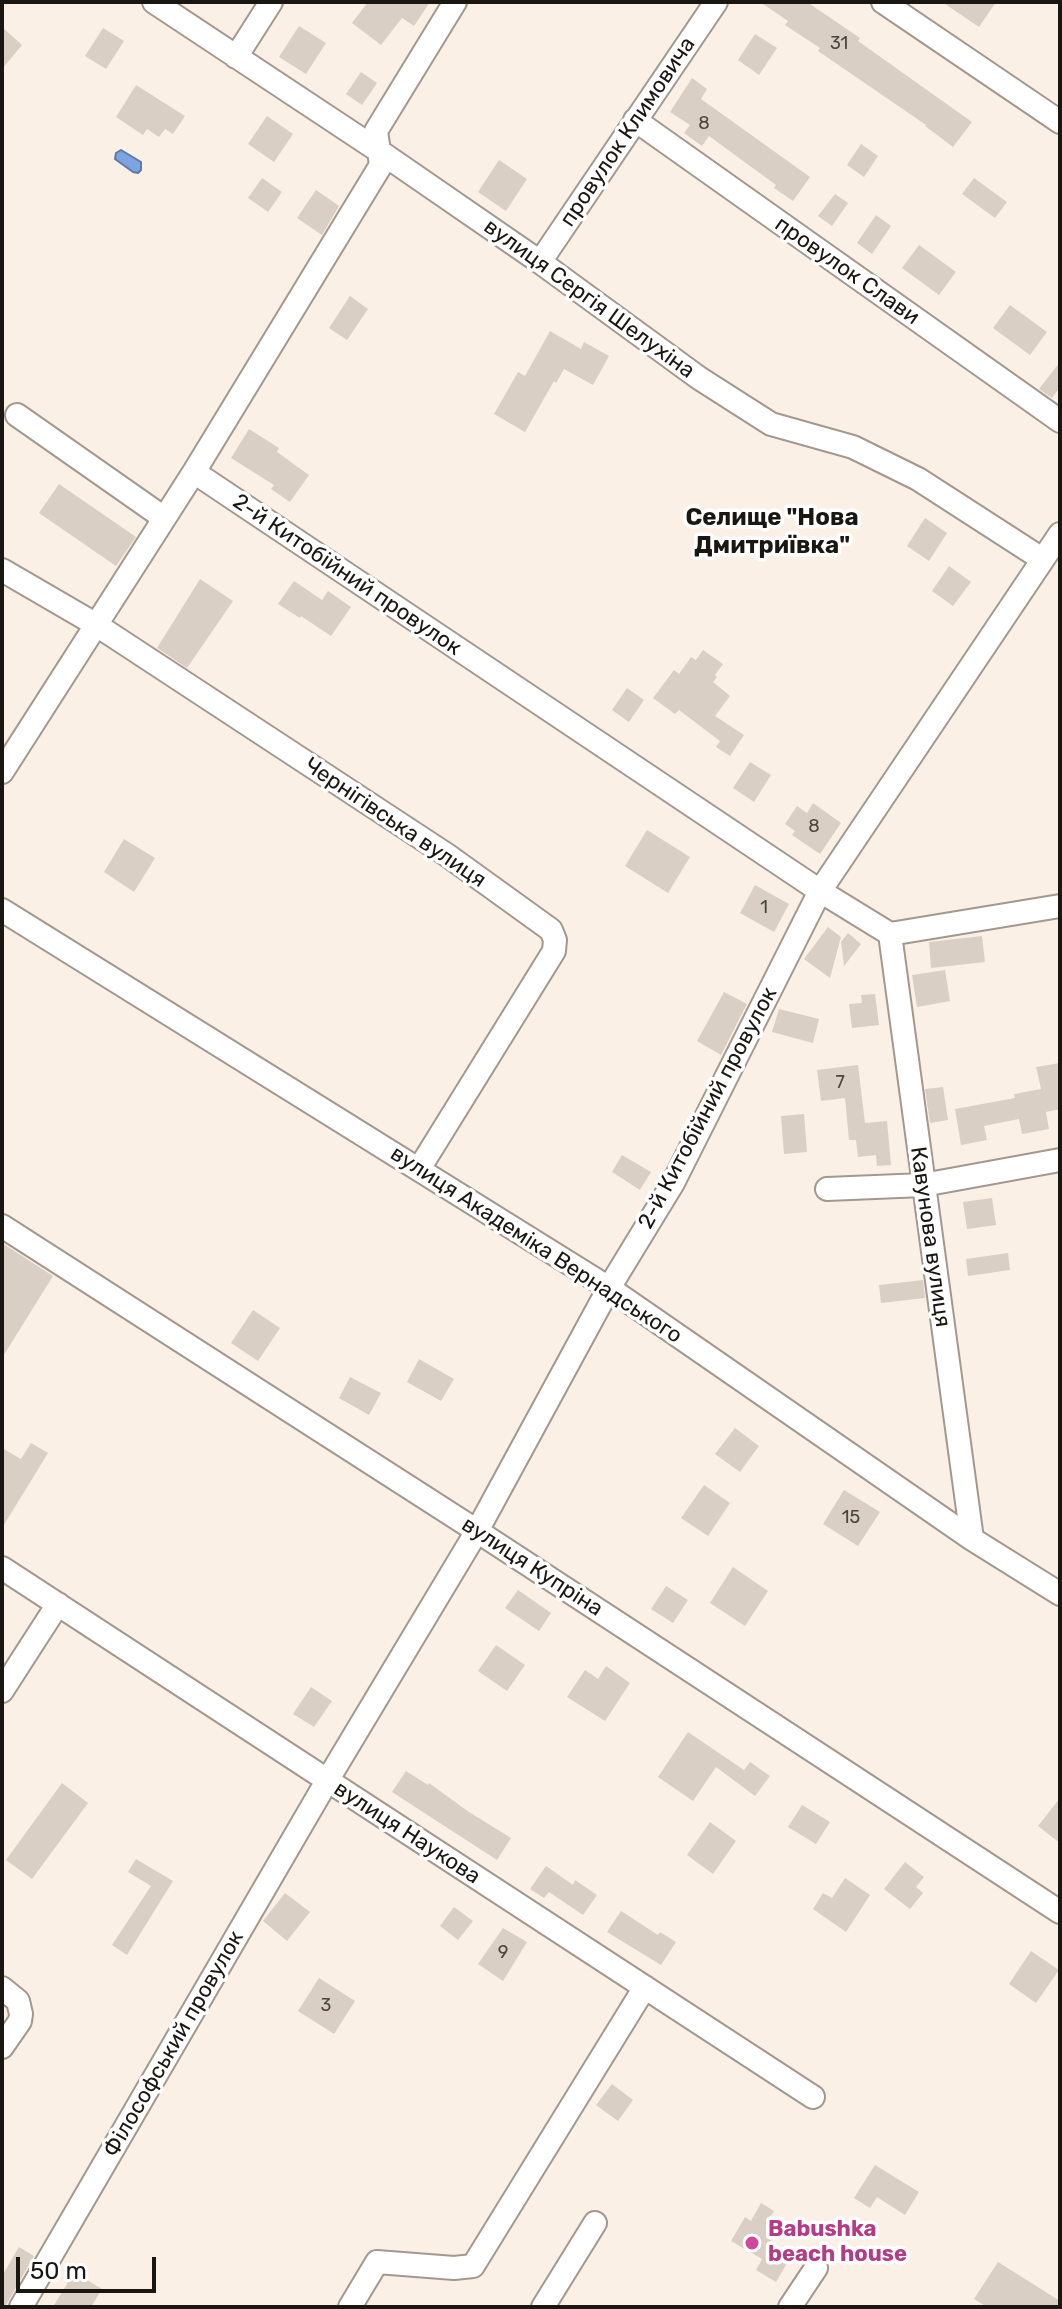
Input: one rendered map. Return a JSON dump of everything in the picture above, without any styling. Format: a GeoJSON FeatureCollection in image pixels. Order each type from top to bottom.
{"type":"FeatureCollection","features":[{"type":"Feature","properties":{"kind":"street","name":"вулиця Сергія Шелухіна"},"geometry":{"type":"LineString","coordinates":[[154,2],[379,151],[540,262],[699,378],[771,424],[853,447],[918,479],[1042,559]]}},
{"type":"Feature","properties":{"kind":"street"},"geometry":{"type":"LineString","coordinates":[[236,57],[271,2]]}},
{"type":"Feature","properties":{"kind":"street"},"geometry":{"type":"LineString","coordinates":[[2,772],[194,472],[381,165],[376,131],[455,2]]}},
{"type":"Feature","properties":{"kind":"street","name":"провулок Климовича"},"geometry":{"type":"LineString","coordinates":[[540,262],[716,2]]}},
{"type":"Feature","properties":{"kind":"street"},"geometry":{"type":"LineString","coordinates":[[883,2],[1060,122]]}},
{"type":"Feature","properties":{"kind":"street","name":"провулок Слави"},"geometry":{"type":"LineString","coordinates":[[635,120],[1060,421]]}},
{"type":"Feature","properties":{"kind":"street"},"geometry":{"type":"LineString","coordinates":[[17,415],[164,518]]}},
{"type":"Feature","properties":{"kind":"street","name":"2-й Китобійний провулок"},"geometry":{"type":"LineString","coordinates":[[194,472],[820,891]]}},
{"type":"Feature","properties":{"kind":"street","name":"2-й Китобійний провулок"},"geometry":{"type":"LineString","coordinates":[[327,1781],[477,1531],[609,1288],[673,1183],[820,891],[1060,534]]}},
{"type":"Feature","properties":{"kind":"street","name":"Чернігівська вулиця"},"geometry":{"type":"LineString","coordinates":[[2,570],[95,624],[447,855],[554,934],[554,951],[419,1169]]}},
{"type":"Feature","properties":{"kind":"street"},"geometry":{"type":"LineString","coordinates":[[820,891],[890,934],[1060,906]]}},
{"type":"Feature","properties":{"kind":"street","name":"вулиця Академіка Вернадського"},"geometry":{"type":"LineString","coordinates":[[2,910],[609,1288],[972,1539],[1060,1594]]}},
{"type":"Feature","properties":{"kind":"street","name":"Кавунова вулиця"},"geometry":{"type":"LineString","coordinates":[[890,934],[972,1539]]}},
{"type":"Feature","properties":{"kind":"street"},"geometry":{"type":"LineString","coordinates":[[827,1189],[923,1185],[1060,1160]]}},
{"type":"Feature","properties":{"kind":"street","name":"вулиця Купріна"},"geometry":{"type":"LineString","coordinates":[[2,1226],[477,1531],[1060,1912]]}},
{"type":"Feature","properties":{"kind":"street","name":"вулиця Наукова"},"geometry":{"type":"LineString","coordinates":[[2,1568],[813,2097]]}},
{"type":"Feature","properties":{"kind":"street"},"geometry":{"type":"LineString","coordinates":[[2,1691],[58,1604]]}},
{"type":"Feature","properties":{"kind":"street","name":"Філософський провулок"},"geometry":{"type":"LineString","coordinates":[[21,2307],[327,1781]]}},
{"type":"Feature","properties":{"kind":"street"},"geometry":{"type":"LineString","coordinates":[[350,2307],[377,2262],[454,2268],[473,2266],[645,1987]]}},
{"type":"Feature","properties":{"kind":"street"},"geometry":{"type":"LineString","coordinates":[[2,1988],[14,1995],[21,2014],[20,2021],[2,2047]]}},
{"type":"Feature","properties":{"kind":"street"},"geometry":{"type":"LineString","coordinates":[[543,2307],[595,2223]]}},
{"type":"Feature","properties":{"kind":"street"},"geometry":{"type":"LineString","coordinates":[[790,2307],[816,2268]]}},
{"type":"Feature","properties":{"kind":"water"},"geometry":{"type":"Polygon","coordinates":[[[121,150],[141,162],[138,173],[115,159],[116,153],[121,150]]]}},
{"type":"Feature","properties":{"kind":"building"},"geometry":{"type":"Polygon","coordinates":[[[368,2],[430,2],[414,26],[402,18],[381,45],[352,23],[368,2]]]}},
{"type":"Feature","properties":{"kind":"building"},"geometry":{"type":"Polygon","coordinates":[[[760,2],[807,2],[972,122],[953,147],[818,51],[820,48],[785,25],[788,21],[760,2]]]}},
{"type":"Feature","properties":{"kind":"building"},"geometry":{"type":"Polygon","coordinates":[[[942,2],[996,2],[979,27],[942,2]]]}},
{"type":"Feature","properties":{"kind":"building"},"geometry":{"type":"Polygon","coordinates":[[[299,26],[326,43],[306,74],[279,57],[299,26]]]}},
{"type":"Feature","properties":{"kind":"building"},"geometry":{"type":"Polygon","coordinates":[[[2,27],[22,45],[2,69],[2,27]]]}},
{"type":"Feature","properties":{"kind":"building"},"geometry":{"type":"Polygon","coordinates":[[[103,28],[124,41],[106,69],[85,56],[103,28]]]}},
{"type":"Feature","properties":{"kind":"building"},"geometry":{"type":"Polygon","coordinates":[[[755,34],[777,48],[759,75],[738,60],[755,34]]]}},
{"type":"Feature","properties":{"kind":"building"},"geometry":{"type":"Polygon","coordinates":[[[361,72],[377,83],[362,105],[346,94],[361,72]]]}},
{"type":"Feature","properties":{"kind":"building"},"geometry":{"type":"Polygon","coordinates":[[[692,78],[707,89],[701,99],[810,177],[793,201],[709,136],[702,146],[684,133],[690,125],[670,112],[692,78]]]}},
{"type":"Feature","properties":{"kind":"building"},"geometry":{"type":"Polygon","coordinates":[[[136,85],[185,116],[173,134],[165,129],[159,137],[147,129],[143,135],[116,117],[136,85]]]}},
{"type":"Feature","properties":{"kind":"building"},"geometry":{"type":"Polygon","coordinates":[[[267,116],[293,134],[274,162],[248,144],[267,116]]]}},
{"type":"Feature","properties":{"kind":"building"},"geometry":{"type":"Polygon","coordinates":[[[861,144],[878,156],[864,177],[847,165],[861,144]]]}},
{"type":"Feature","properties":{"kind":"building"},"geometry":{"type":"Polygon","coordinates":[[[499,160],[527,179],[506,211],[478,192],[499,160]]]}},
{"type":"Feature","properties":{"kind":"building"},"geometry":{"type":"Polygon","coordinates":[[[262,178],[282,192],[268,212],[248,198],[262,178]]]}},
{"type":"Feature","properties":{"kind":"building"},"geometry":{"type":"Polygon","coordinates":[[[974,178],[1007,202],[995,218],[962,194],[974,178]]]}},
{"type":"Feature","properties":{"kind":"building"},"geometry":{"type":"Polygon","coordinates":[[[316,190],[339,206],[322,235],[297,218],[316,190]]]}},
{"type":"Feature","properties":{"kind":"building"},"geometry":{"type":"Polygon","coordinates":[[[835,194],[848,203],[832,226],[818,216],[835,194]]]}},
{"type":"Feature","properties":{"kind":"building"},"geometry":{"type":"Polygon","coordinates":[[[876,215],[891,226],[872,254],[857,243],[876,215]]]}},
{"type":"Feature","properties":{"kind":"building"},"geometry":{"type":"Polygon","coordinates":[[[919,245],[956,272],[939,295],[902,268],[919,245]]]}},
{"type":"Feature","properties":{"kind":"building"},"geometry":{"type":"Polygon","coordinates":[[[350,296],[368,309],[347,340],[329,328],[350,296]]]}},
{"type":"Feature","properties":{"kind":"building"},"geometry":{"type":"Polygon","coordinates":[[[1010,305],[1047,332],[1030,355],[993,328],[1010,305]]]}},
{"type":"Feature","properties":{"kind":"building"},"geometry":{"type":"Polygon","coordinates":[[[550,331],[581,349],[584,342],[609,356],[593,385],[564,369],[525,432],[494,414],[518,372],[525,376],[550,331]]]}},
{"type":"Feature","properties":{"kind":"building"},"geometry":{"type":"Polygon","coordinates":[[[1060,362],[1060,387],[1052,398],[1039,389],[1060,362]]]}},
{"type":"Feature","properties":{"kind":"building"},"geometry":{"type":"Polygon","coordinates":[[[249,429],[279,448],[277,452],[309,475],[290,502],[271,489],[274,485],[231,458],[249,429]]]}},
{"type":"Feature","properties":{"kind":"building"},"geometry":{"type":"Polygon","coordinates":[[[59,484],[136,537],[116,566],[39,513],[59,484]]]}},
{"type":"Feature","properties":{"kind":"building"},"geometry":{"type":"Polygon","coordinates":[[[925,518],[947,533],[929,561],[907,546],[925,518]]]}},
{"type":"Feature","properties":{"kind":"building"},"geometry":{"type":"Polygon","coordinates":[[[949,566],[971,582],[953,606],[932,591],[949,566]]]}},
{"type":"Feature","properties":{"kind":"building"},"geometry":{"type":"Polygon","coordinates":[[[200,579],[233,601],[187,668],[157,648],[200,579]]]}},
{"type":"Feature","properties":{"kind":"building"},"geometry":{"type":"Polygon","coordinates":[[[294,581],[322,600],[328,591],[351,607],[331,636],[278,604],[294,581]]]}},
{"type":"Feature","properties":{"kind":"building"},"geometry":{"type":"Polygon","coordinates":[[[703,650],[723,664],[713,682],[730,696],[715,716],[744,735],[730,756],[716,747],[720,741],[679,710],[675,714],[653,698],[674,670],[679,674],[691,657],[696,660],[703,650]]]}},
{"type":"Feature","properties":{"kind":"building"},"geometry":{"type":"Polygon","coordinates":[[[627,688],[644,700],[629,722],[612,710],[627,688]]]}},
{"type":"Feature","properties":{"kind":"building"},"geometry":{"type":"Polygon","coordinates":[[[750,762],[771,775],[754,802],[733,788],[750,762]]]}},
{"type":"Feature","properties":{"kind":"building"},"geometry":{"type":"Polygon","coordinates":[[[813,803],[841,823],[820,854],[792,835],[795,831],[785,824],[797,806],[807,813],[813,803]]]}},
{"type":"Feature","properties":{"kind":"building"},"geometry":{"type":"Polygon","coordinates":[[[647,830],[690,857],[668,893],[625,866],[647,830]]]}},
{"type":"Feature","properties":{"kind":"building"},"geometry":{"type":"Polygon","coordinates":[[[124,839],[155,858],[134,892],[104,872],[124,839]]]}},
{"type":"Feature","properties":{"kind":"building"},"geometry":{"type":"Polygon","coordinates":[[[755,885],[789,904],[774,932],[740,913],[755,885]]]}},
{"type":"Feature","properties":{"kind":"building"},"geometry":{"type":"Polygon","coordinates":[[[828,927],[841,937],[830,978],[804,959],[828,927]]]}},
{"type":"Feature","properties":{"kind":"building"},"geometry":{"type":"Polygon","coordinates":[[[848,933],[861,944],[844,966],[841,942],[848,933]]]}},
{"type":"Feature","properties":{"kind":"building"},"geometry":{"type":"Polygon","coordinates":[[[982,936],[985,962],[931,968],[929,942],[982,936]]]}},
{"type":"Feature","properties":{"kind":"building"},"geometry":{"type":"Polygon","coordinates":[[[945,970],[950,1001],[917,1007],[912,975],[945,970]]]}},
{"type":"Feature","properties":{"kind":"building"},"geometry":{"type":"Polygon","coordinates":[[[724,992],[747,1004],[721,1055],[697,1041],[724,992]]]}},
{"type":"Feature","properties":{"kind":"building"},"geometry":{"type":"Polygon","coordinates":[[[875,994],[879,1025],[852,1028],[849,1004],[862,1003],[861,995],[875,994]]]}},
{"type":"Feature","properties":{"kind":"building"},"geometry":{"type":"Polygon","coordinates":[[[779,1009],[819,1019],[813,1043],[772,1032],[779,1009]]]}},
{"type":"Feature","properties":{"kind":"building"},"geometry":{"type":"Polygon","coordinates":[[[1060,1063],[1060,1109],[1046,1112],[1049,1129],[1022,1134],[1019,1119],[984,1126],[987,1140],[961,1145],[955,1109],[1015,1098],[1014,1094],[1041,1089],[1036,1067],[1060,1063]]]}},
{"type":"Feature","properties":{"kind":"building"},"geometry":{"type":"Polygon","coordinates":[[[858,1065],[865,1123],[887,1121],[891,1165],[877,1166],[876,1155],[858,1157],[856,1140],[849,1140],[845,1098],[821,1101],[817,1070],[858,1065]]]}},
{"type":"Feature","properties":{"kind":"building"},"geometry":{"type":"Polygon","coordinates":[[[943,1087],[948,1120],[930,1123],[925,1089],[943,1087]]]}},
{"type":"Feature","properties":{"kind":"building"},"geometry":{"type":"Polygon","coordinates":[[[804,1114],[807,1152],[784,1154],[781,1116],[804,1114]]]}},
{"type":"Feature","properties":{"kind":"building"},"geometry":{"type":"Polygon","coordinates":[[[622,1155],[651,1172],[640,1190],[612,1172],[622,1155]]]}},
{"type":"Feature","properties":{"kind":"building"},"geometry":{"type":"Polygon","coordinates":[[[992,1198],[996,1225],[967,1229],[963,1202],[992,1198]]]}},
{"type":"Feature","properties":{"kind":"building"},"geometry":{"type":"Polygon","coordinates":[[[2,1243],[53,1276],[2,1358],[2,1243]]]}},
{"type":"Feature","properties":{"kind":"building"},"geometry":{"type":"Polygon","coordinates":[[[1008,1253],[1010,1270],[968,1276],[966,1259],[1008,1253]]]}},
{"type":"Feature","properties":{"kind":"building"},"geometry":{"type":"Polygon","coordinates":[[[923,1280],[925,1298],[881,1303],[879,1285],[923,1280]]]}},
{"type":"Feature","properties":{"kind":"building"},"geometry":{"type":"Polygon","coordinates":[[[253,1310],[280,1328],[258,1361],[231,1343],[253,1310]]]}},
{"type":"Feature","properties":{"kind":"building"},"geometry":{"type":"Polygon","coordinates":[[[419,1359],[454,1379],[441,1401],[407,1382],[419,1359]]]}},
{"type":"Feature","properties":{"kind":"building"},"geometry":{"type":"Polygon","coordinates":[[[350,1377],[381,1393],[369,1415],[339,1398],[350,1377]]]}},
{"type":"Feature","properties":{"kind":"building"},"geometry":{"type":"Polygon","coordinates":[[[735,1428],[759,1446],[740,1472],[715,1454],[735,1428]]]}},
{"type":"Feature","properties":{"kind":"building"},"geometry":{"type":"Polygon","coordinates":[[[31,1443],[48,1453],[2,1528],[2,1448],[21,1459],[31,1443]]]}},
{"type":"Feature","properties":{"kind":"building"},"geometry":{"type":"Polygon","coordinates":[[[704,1485],[730,1503],[708,1536],[681,1518],[704,1485]]]}},
{"type":"Feature","properties":{"kind":"building"},"geometry":{"type":"Polygon","coordinates":[[[844,1490],[880,1512],[858,1546],[823,1524],[844,1490]]]}},
{"type":"Feature","properties":{"kind":"building"},"geometry":{"type":"Polygon","coordinates":[[[733,1567],[768,1591],[745,1626],[710,1603],[733,1567]]]}},
{"type":"Feature","properties":{"kind":"building"},"geometry":{"type":"Polygon","coordinates":[[[666,1586],[688,1600],[673,1623],[651,1609],[666,1586]]]}},
{"type":"Feature","properties":{"kind":"building"},"geometry":{"type":"Polygon","coordinates":[[[518,1590],[551,1613],[539,1631],[505,1608],[518,1590]]]}},
{"type":"Feature","properties":{"kind":"building"},"geometry":{"type":"Polygon","coordinates":[[[496,1645],[525,1665],[507,1691],[478,1671],[496,1645]]]}},
{"type":"Feature","properties":{"kind":"building"},"geometry":{"type":"Polygon","coordinates":[[[606,1666],[630,1683],[605,1721],[567,1697],[585,1670],[598,1679],[606,1666]]]}},
{"type":"Feature","properties":{"kind":"building"},"geometry":{"type":"Polygon","coordinates":[[[311,1687],[332,1701],[314,1727],[293,1714],[311,1687]]]}},
{"type":"Feature","properties":{"kind":"building"},"geometry":{"type":"Polygon","coordinates":[[[688,1732],[744,1770],[750,1762],[770,1776],[755,1796],[716,1767],[693,1801],[658,1777],[688,1732]]]}},
{"type":"Feature","properties":{"kind":"building"},"geometry":{"type":"Polygon","coordinates":[[[406,1771],[511,1838],[497,1860],[392,1792],[406,1771]]]}},
{"type":"Feature","properties":{"kind":"building"},"geometry":{"type":"Polygon","coordinates":[[[62,1783],[88,1803],[32,1879],[6,1860],[62,1783]]]}},
{"type":"Feature","properties":{"kind":"building"},"geometry":{"type":"Polygon","coordinates":[[[1060,1798],[1060,1843],[1038,1826],[1060,1798]]]}},
{"type":"Feature","properties":{"kind":"building"},"geometry":{"type":"Polygon","coordinates":[[[802,1805],[830,1822],[816,1844],[788,1827],[802,1805]]]}},
{"type":"Feature","properties":{"kind":"building"},"geometry":{"type":"Polygon","coordinates":[[[710,1822],[736,1841],[713,1874],[687,1855],[710,1822]]]}},
{"type":"Feature","properties":{"kind":"building"},"geometry":{"type":"Polygon","coordinates":[[[136,1859],[173,1881],[127,1955],[112,1945],[151,1886],[128,1872],[136,1859]]]}},
{"type":"Feature","properties":{"kind":"building"},"geometry":{"type":"Polygon","coordinates":[[[905,1862],[924,1877],[916,1887],[923,1893],[910,1909],[884,1889],[905,1862]]]}},
{"type":"Feature","properties":{"kind":"building"},"geometry":{"type":"Polygon","coordinates":[[[546,1866],[573,1885],[575,1880],[597,1895],[583,1915],[549,1892],[544,1898],[530,1889],[546,1866]]]}},
{"type":"Feature","properties":{"kind":"building"},"geometry":{"type":"Polygon","coordinates":[[[845,1878],[870,1895],[846,1932],[813,1909],[823,1893],[832,1898],[845,1878]]]}},
{"type":"Feature","properties":{"kind":"building"},"geometry":{"type":"Polygon","coordinates":[[[285,1893],[310,1912],[287,1941],[263,1921],[285,1893]]]}},
{"type":"Feature","properties":{"kind":"building"},"geometry":{"type":"Polygon","coordinates":[[[454,1907],[473,1921],[458,1940],[440,1926],[454,1907]]]}},
{"type":"Feature","properties":{"kind":"building"},"geometry":{"type":"Polygon","coordinates":[[[621,1911],[658,1935],[660,1932],[676,1942],[661,1965],[607,1932],[621,1911]]]}},
{"type":"Feature","properties":{"kind":"building"},"geometry":{"type":"Polygon","coordinates":[[[503,1928],[527,1942],[503,1981],[478,1964],[503,1928]]]}},
{"type":"Feature","properties":{"kind":"building"},"geometry":{"type":"Polygon","coordinates":[[[1031,1951],[1059,1970],[1036,2003],[1009,1984],[1031,1951]]]}},
{"type":"Feature","properties":{"kind":"building"},"geometry":{"type":"Polygon","coordinates":[[[319,1978],[355,2001],[334,2034],[298,2011],[319,1978]]]}},
{"type":"Feature","properties":{"kind":"building"},"geometry":{"type":"Polygon","coordinates":[[[612,2084],[633,2100],[618,2121],[596,2105],[612,2084]]]}},
{"type":"Feature","properties":{"kind":"building"},"geometry":{"type":"Polygon","coordinates":[[[875,2165],[919,2192],[905,2215],[877,2197],[870,2208],[854,2198],[875,2165]]]}},
{"type":"Feature","properties":{"kind":"building","name":"Babushka beach house"},"geometry":{"type":"Polygon","coordinates":[[[761,2203],[774,2211],[766,2224],[777,2231],[769,2245],[790,2258],[776,2282],[756,2270],[762,2259],[731,2241],[745,2217],[751,2221],[761,2203]]]}},
{"type":"Feature","properties":{"kind":"building"},"geometry":{"type":"Polygon","coordinates":[[[19,2247],[34,2256],[5,2307],[2,2307],[2,2276],[19,2247]]]}},
{"type":"Feature","properties":{"kind":"building"},"geometry":{"type":"Polygon","coordinates":[[[998,2262],[1060,2301],[1060,2307],[987,2307],[974,2299],[998,2262]]]}},
{"type":"Feature","properties":{"kind":"building"},"geometry":{"type":"Polygon","coordinates":[[[74,2272],[102,2289],[91,2307],[53,2307],[74,2272]]]}},
{"type":"Feature","properties":{"kind":"place","name":"Babushka beach house"},"geometry":{"type":"Point","coordinates":[752,2243]}},
{"type":"Feature","properties":{"kind":"district","name":"Селище \"Нова Дмитриївка\""},"geometry":{"type":"Point","coordinates":[772,532]}}]}
